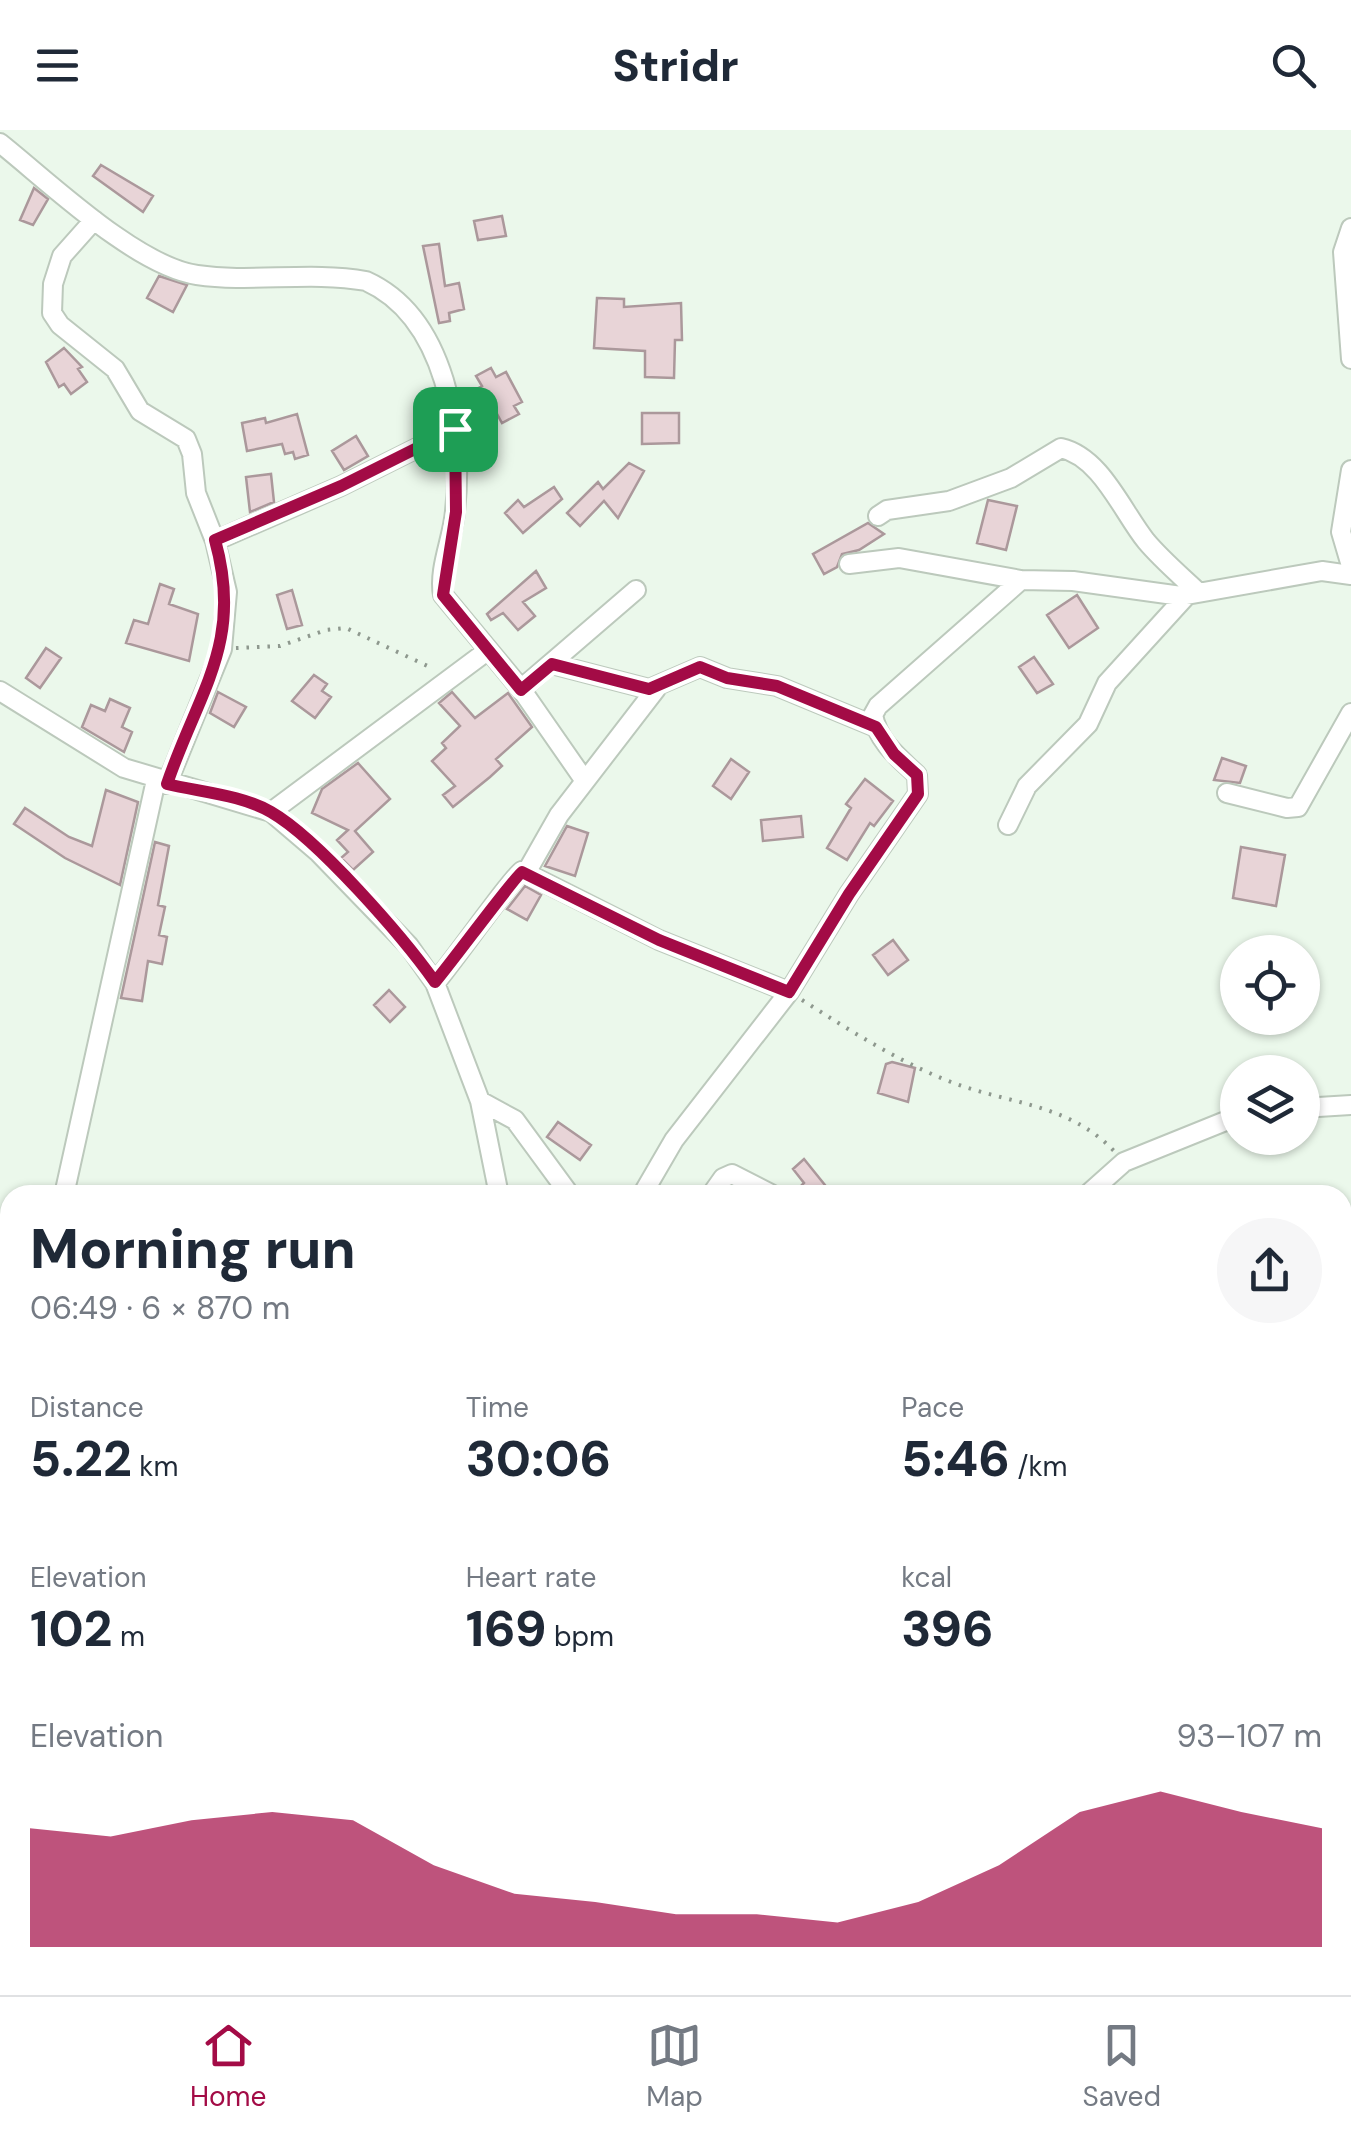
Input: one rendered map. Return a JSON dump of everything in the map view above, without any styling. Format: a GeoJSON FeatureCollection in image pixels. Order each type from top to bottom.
{"type":"FeatureCollection","features":[{"type":"Feature","properties":{"kind":"street"},"geometry":{"type":"LineString","coordinates":[[0,144],[94,220],[183,272],[343,277],[387,290],[424,332],[455,429],[456,512],[442,590],[521,690],[586,782]]}},
{"type":"Feature","properties":{"kind":"street"},"geometry":{"type":"LineString","coordinates":[[66,1185],[162,782],[222,648],[226,592],[215,540],[196,494],[192,454],[186,440],[140,410],[114,369],[60,325],[52,313],[53,284],[62,256],[94,220]]}},
{"type":"Feature","properties":{"kind":"street"},"geometry":{"type":"LineString","coordinates":[[1351,228],[1344,252],[1351,359]]}},
{"type":"Feature","properties":{"kind":"street"},"geometry":{"type":"LineString","coordinates":[[215,540],[341,486],[455,429]]}},
{"type":"Feature","properties":{"kind":"street"},"geometry":{"type":"LineString","coordinates":[[878,516],[888,510],[949,501],[1035,467],[1054,448],[1072,450],[1104,480],[1159,556],[1193,594]]}},
{"type":"Feature","properties":{"kind":"street"},"geometry":{"type":"LineString","coordinates":[[1351,470],[1341,532],[1351,566]]}},
{"type":"Feature","properties":{"kind":"street"},"geometry":{"type":"LineString","coordinates":[[850,564],[899,558],[1020,580],[1074,581],[1193,594],[1322,571],[1351,575]]}},
{"type":"Feature","properties":{"kind":"street"},"geometry":{"type":"LineString","coordinates":[[648,1185],[674,1140],[789,992],[849,894],[918,794],[917,775],[894,754],[876,727],[873,715],[878,706],[1020,580]]}},
{"type":"Feature","properties":{"kind":"street"},"geometry":{"type":"LineString","coordinates":[[521,690],[636,590]]}},
{"type":"Feature","properties":{"kind":"street"},"geometry":{"type":"LineString","coordinates":[[1008,824],[1027,786],[1088,724],[1107,682],[1193,594]]}},
{"type":"Feature","properties":{"kind":"street"},"geometry":{"type":"LineString","coordinates":[[271,812],[488,652]]}},
{"type":"Feature","properties":{"kind":"street"},"geometry":{"type":"LineString","coordinates":[[552,664],[656,689]]}},
{"type":"Feature","properties":{"kind":"street"},"geometry":{"type":"LineString","coordinates":[[526,873],[544,836],[656,689],[700,667],[727,678],[777,686],[876,727]]}},
{"type":"Feature","properties":{"kind":"street"},"geometry":{"type":"LineString","coordinates":[[0,692],[124,768],[271,812],[319,853],[410,946],[435,982],[480,1102],[497,1185]]}},
{"type":"Feature","properties":{"kind":"street"},"geometry":{"type":"LineString","coordinates":[[1226,793],[1287,808],[1298,807],[1351,713]]}},
{"type":"Feature","properties":{"kind":"street"},"geometry":{"type":"LineString","coordinates":[[435,982],[490,915],[514,876],[526,873],[659,940],[789,992]]}},
{"type":"Feature","properties":{"kind":"street"},"geometry":{"type":"LineString","coordinates":[[480,1102],[515,1120],[563,1185]]}},
{"type":"Feature","properties":{"kind":"street"},"geometry":{"type":"LineString","coordinates":[[1320,1107],[1351,1105]]}},
{"type":"Feature","properties":{"kind":"street"},"geometry":{"type":"LineString","coordinates":[[1098,1185],[1124,1162],[1220,1123]]}},
{"type":"Feature","properties":{"kind":"street"},"geometry":{"type":"LineString","coordinates":[[718,1185],[732,1174],[753,1185]]}},
{"type":"Feature","properties":{"kind":"path"},"geometry":{"type":"LineString","coordinates":[[222,648],[280,646],[326,630],[346,628],[452,678]]}},
{"type":"Feature","properties":{"kind":"path"},"geometry":{"type":"LineString","coordinates":[[789,992],[877,1049],[950,1082],[1017,1098],[1069,1118],[1102,1138],[1124,1162]]}},
{"type":"Feature","properties":{"kind":"building"},"geometry":{"type":"Polygon","coordinates":[[[101,165],[153,196],[143,212],[93,176],[101,165]]]}},
{"type":"Feature","properties":{"kind":"building"},"geometry":{"type":"Polygon","coordinates":[[[34,188],[48,199],[33,225],[20,220],[34,188]]]}},
{"type":"Feature","properties":{"kind":"building"},"geometry":{"type":"Polygon","coordinates":[[[502,216],[506,236],[478,240],[474,221],[502,216]]]}},
{"type":"Feature","properties":{"kind":"building"},"geometry":{"type":"Polygon","coordinates":[[[439,244],[445,286],[459,283],[464,309],[449,313],[450,321],[439,323],[423,246],[439,244]]]}},
{"type":"Feature","properties":{"kind":"building"},"geometry":{"type":"Polygon","coordinates":[[[159,276],[187,285],[173,312],[147,298],[159,276]]]}},
{"type":"Feature","properties":{"kind":"building"},"geometry":{"type":"Polygon","coordinates":[[[597,298],[624,299],[624,307],[681,303],[682,340],[675,340],[674,378],[645,377],[645,351],[594,348],[597,298]]]}},
{"type":"Feature","properties":{"kind":"building"},"geometry":{"type":"Polygon","coordinates":[[[64,348],[82,367],[78,369],[87,382],[71,394],[64,384],[59,387],[46,362],[64,348]]]}},
{"type":"Feature","properties":{"kind":"building"},"geometry":{"type":"Polygon","coordinates":[[[491,368],[496,377],[506,372],[522,402],[514,406],[519,414],[502,423],[497,414],[490,418],[475,390],[482,386],[476,376],[491,368]]]}},
{"type":"Feature","properties":{"kind":"building"},"geometry":{"type":"Polygon","coordinates":[[[642,413],[679,413],[679,443],[642,444],[642,413]]]}},
{"type":"Feature","properties":{"kind":"building"},"geometry":{"type":"Polygon","coordinates":[[[297,414],[308,455],[295,459],[293,452],[285,454],[282,444],[247,451],[242,423],[265,418],[266,423],[297,414]]]}},
{"type":"Feature","properties":{"kind":"building"},"geometry":{"type":"Polygon","coordinates":[[[356,436],[368,456],[344,470],[332,451],[356,436]]]}},
{"type":"Feature","properties":{"kind":"building"},"geometry":{"type":"Polygon","coordinates":[[[629,463],[644,471],[618,518],[604,501],[580,526],[567,513],[598,482],[603,489],[629,463]]]}},
{"type":"Feature","properties":{"kind":"building"},"geometry":{"type":"Polygon","coordinates":[[[271,474],[274,502],[250,512],[246,477],[271,474]]]}},
{"type":"Feature","properties":{"kind":"building"},"geometry":{"type":"Polygon","coordinates":[[[554,487],[562,499],[523,533],[505,513],[518,500],[524,507],[554,487]]]}},
{"type":"Feature","properties":{"kind":"building"},"geometry":{"type":"Polygon","coordinates":[[[988,500],[1017,506],[1006,550],[977,543],[988,500]]]}},
{"type":"Feature","properties":{"kind":"building"},"geometry":{"type":"Polygon","coordinates":[[[868,523],[884,534],[859,550],[842,554],[837,567],[824,574],[813,554],[868,523]]]}},
{"type":"Feature","properties":{"kind":"building"},"geometry":{"type":"Polygon","coordinates":[[[536,571],[546,588],[523,602],[535,616],[518,630],[503,613],[491,620],[487,614],[536,571]]]}},
{"type":"Feature","properties":{"kind":"building"},"geometry":{"type":"Polygon","coordinates":[[[160,584],[174,589],[169,604],[198,614],[189,661],[126,643],[134,620],[148,624],[160,584]]]}},
{"type":"Feature","properties":{"kind":"building"},"geometry":{"type":"Polygon","coordinates":[[[292,590],[302,625],[287,629],[277,595],[292,590]]]}},
{"type":"Feature","properties":{"kind":"building"},"geometry":{"type":"Polygon","coordinates":[[[1077,595],[1098,628],[1069,648],[1047,615],[1077,595]]]}},
{"type":"Feature","properties":{"kind":"building"},"geometry":{"type":"Polygon","coordinates":[[[46,648],[61,658],[40,688],[26,678],[46,648]]]}},
{"type":"Feature","properties":{"kind":"building"},"geometry":{"type":"Polygon","coordinates":[[[1034,657],[1053,684],[1037,693],[1019,667],[1034,657]]]}},
{"type":"Feature","properties":{"kind":"building"},"geometry":{"type":"Polygon","coordinates":[[[314,675],[327,684],[322,691],[331,697],[315,718],[292,701],[314,675]]]}},
{"type":"Feature","properties":{"kind":"building"},"geometry":{"type":"Polygon","coordinates":[[[218,692],[246,707],[234,727],[210,713],[218,692]]]}},
{"type":"Feature","properties":{"kind":"building"},"geometry":{"type":"Polygon","coordinates":[[[452,692],[475,718],[508,693],[532,727],[496,759],[502,766],[453,807],[443,795],[455,786],[432,761],[446,748],[442,743],[460,726],[439,703],[452,692]]]}},
{"type":"Feature","properties":{"kind":"building"},"geometry":{"type":"Polygon","coordinates":[[[110,699],[130,708],[122,727],[132,732],[124,752],[82,727],[91,705],[105,711],[110,699]]]}},
{"type":"Feature","properties":{"kind":"building"},"geometry":{"type":"Polygon","coordinates":[[[1222,758],[1246,766],[1240,783],[1214,780],[1222,758]]]}},
{"type":"Feature","properties":{"kind":"building"},"geometry":{"type":"Polygon","coordinates":[[[731,759],[749,772],[731,799],[713,786],[731,759]]]}},
{"type":"Feature","properties":{"kind":"building"},"geometry":{"type":"Polygon","coordinates":[[[358,763],[390,799],[355,831],[373,852],[353,870],[341,858],[348,852],[337,840],[348,830],[312,813],[322,789],[358,763]]]}},
{"type":"Feature","properties":{"kind":"building"},"geometry":{"type":"Polygon","coordinates":[[[865,779],[893,801],[874,826],[870,823],[847,860],[827,848],[851,808],[846,804],[865,779]]]}},
{"type":"Feature","properties":{"kind":"building"},"geometry":{"type":"Polygon","coordinates":[[[106,790],[138,802],[120,885],[65,858],[14,824],[25,808],[69,837],[92,846],[106,790]]]}},
{"type":"Feature","properties":{"kind":"building"},"geometry":{"type":"Polygon","coordinates":[[[801,816],[803,837],[763,841],[761,820],[801,816]]]}},
{"type":"Feature","properties":{"kind":"building"},"geometry":{"type":"Polygon","coordinates":[[[567,826],[588,833],[575,876],[545,866],[567,826]]]}},
{"type":"Feature","properties":{"kind":"building"},"geometry":{"type":"Polygon","coordinates":[[[155,842],[169,846],[158,905],[165,907],[159,935],[167,937],[162,964],[148,961],[142,1001],[121,998],[155,842]]]}},
{"type":"Feature","properties":{"kind":"building"},"geometry":{"type":"Polygon","coordinates":[[[1241,847],[1285,855],[1276,906],[1233,898],[1241,847]]]}},
{"type":"Feature","properties":{"kind":"building"},"geometry":{"type":"Polygon","coordinates":[[[525,886],[541,895],[527,920],[507,909],[525,886]]]}},
{"type":"Feature","properties":{"kind":"building"},"geometry":{"type":"Polygon","coordinates":[[[893,940],[908,960],[888,975],[873,955],[893,940]]]}},
{"type":"Feature","properties":{"kind":"building"},"geometry":{"type":"Polygon","coordinates":[[[389,990],[405,1007],[390,1022],[374,1005],[389,990]]]}},
{"type":"Feature","properties":{"kind":"building"},"geometry":{"type":"Polygon","coordinates":[[[886,1064],[915,1068],[908,1102],[878,1093],[886,1064]]]}},
{"type":"Feature","properties":{"kind":"building"},"geometry":{"type":"Polygon","coordinates":[[[558,1122],[591,1145],[580,1160],[547,1137],[558,1122]]]}},
{"type":"Feature","properties":{"kind":"building"},"geometry":{"type":"Polygon","coordinates":[[[804,1159],[825,1185],[802,1185],[793,1169],[804,1159]]]}},
{"type":"Feature","properties":{"kind":"route"},"geometry":{"type":"LineString","coordinates":[[455,429],[456,512],[443,595],[521,690],[552,664],[649,689],[664,686],[691,668],[700,667],[727,678],[777,686],[876,727],[894,754],[917,775],[918,794],[849,894],[789,992],[659,940],[522,872],[514,876],[468,945],[435,982],[410,946],[286,823],[254,804],[167,784],[182,738],[222,648],[226,592],[215,540],[341,486],[455,429]]}}]}
